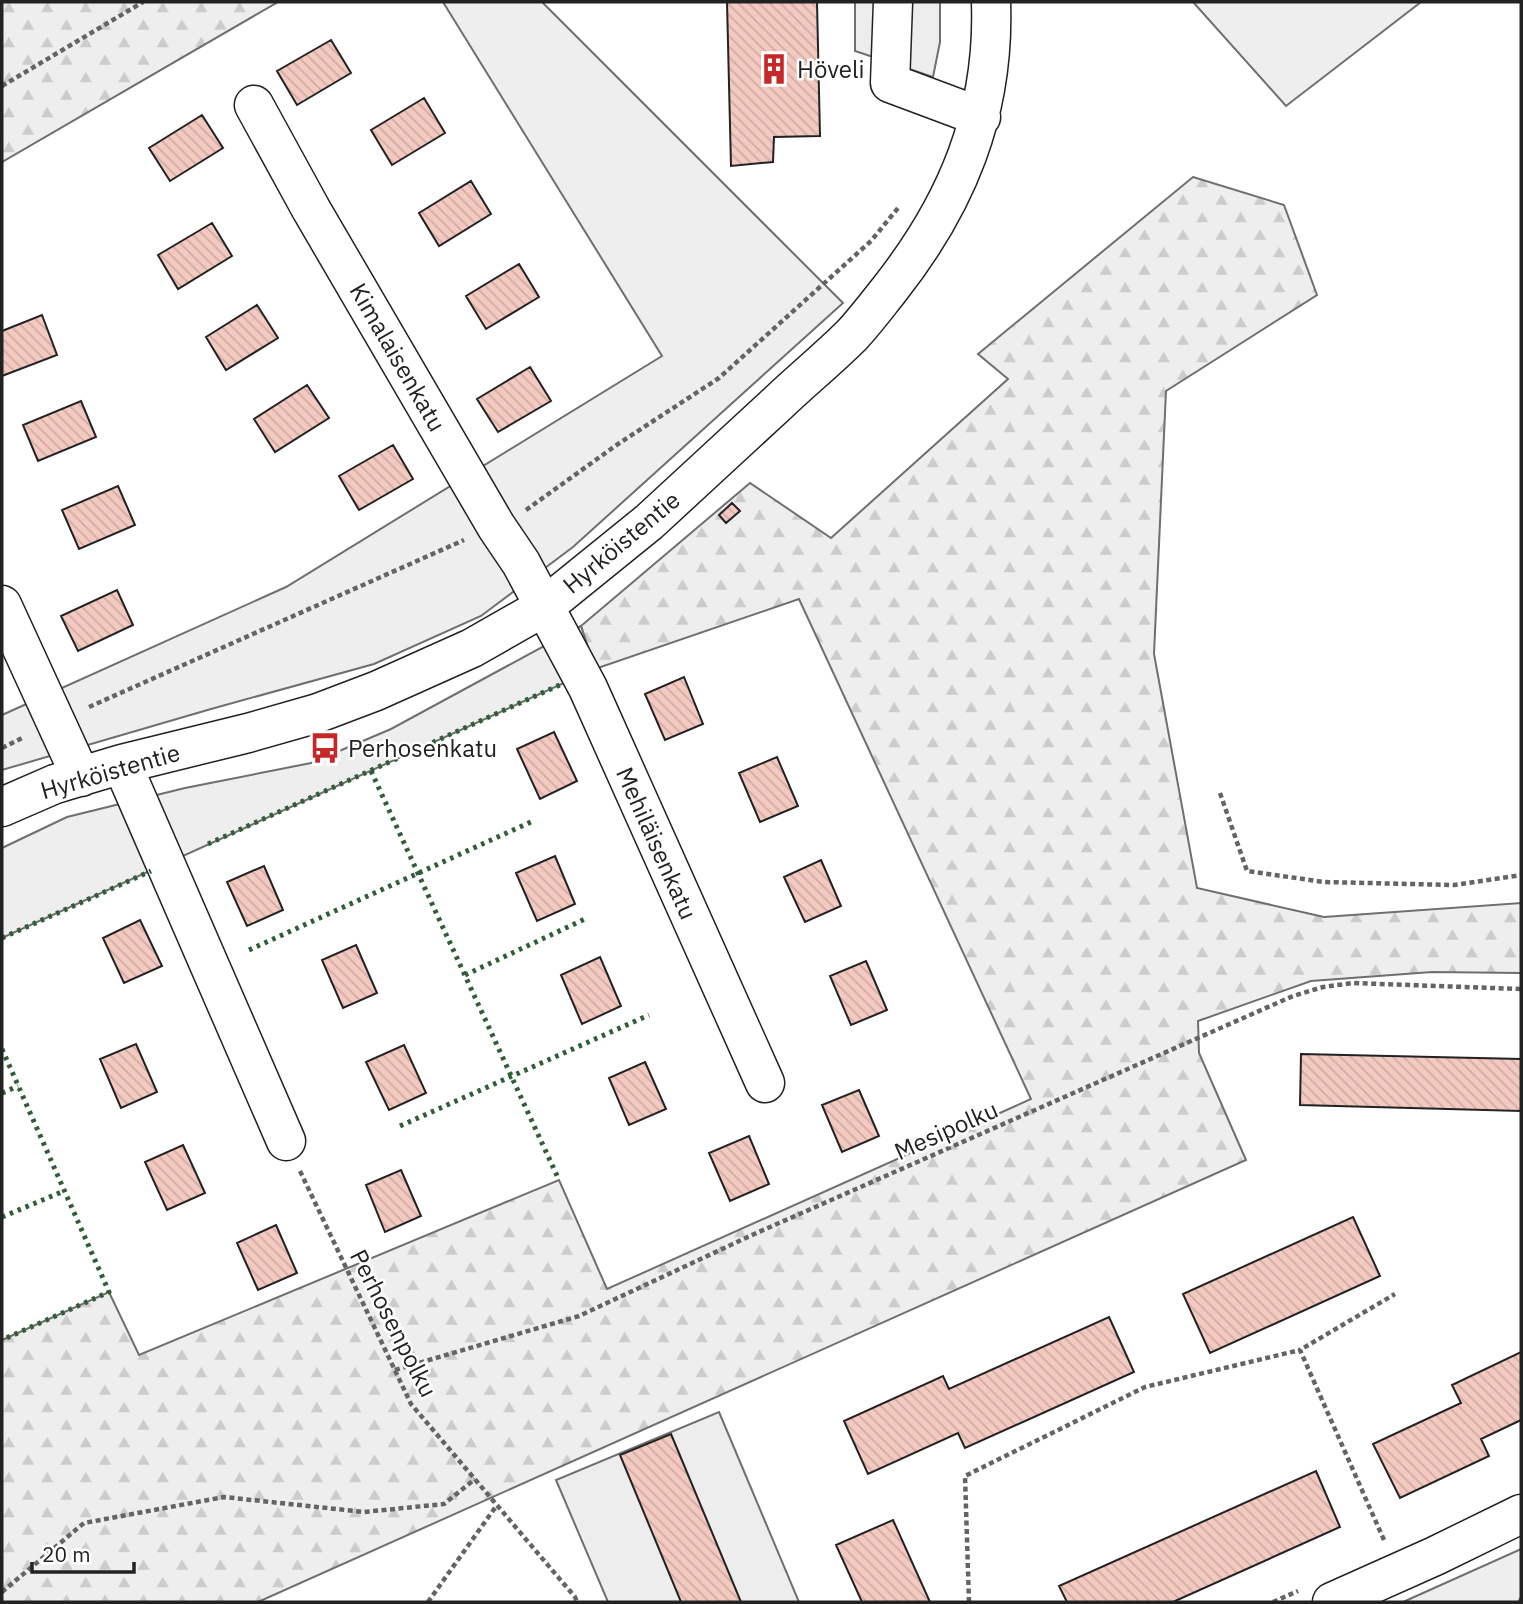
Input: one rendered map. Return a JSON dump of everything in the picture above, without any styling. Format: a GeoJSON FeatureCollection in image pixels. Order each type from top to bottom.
{"type":"FeatureCollection","features":[{"type":"Feature","properties":{"kind":"street"},"geometry":{"type":"LineString","coordinates":[[893,2],[891,83],[981,117]]}},
{"type":"Feature","properties":{"kind":"street","name":"Hyrköistentie"},"geometry":{"type":"LineString","coordinates":[[2,807],[55,783],[318,713],[376,691],[472,648],[544,607],[649,522],[853,334],[907,268],[955,185],[981,117],[989,64],[991,2]]}},
{"type":"Feature","properties":{"kind":"street","name":"Kimalaisenkatu"},"geometry":{"type":"LineString","coordinates":[[254,105],[311,209],[496,526],[521,563],[544,607]]}},
{"type":"Feature","properties":{"kind":"street"},"geometry":{"type":"LineString","coordinates":[[2,605],[81,777]]}},
{"type":"Feature","properties":{"kind":"street","name":"Mehiläisenkatu"},"geometry":{"type":"LineString","coordinates":[[544,607],[588,688],[765,1083]]}},
{"type":"Feature","properties":{"kind":"street"},"geometry":{"type":"LineString","coordinates":[[122,764],[286,1141]]}},
{"type":"Feature","properties":{"kind":"street"},"geometry":{"type":"LineString","coordinates":[[1332,1602],[1521,1514]]}},
{"type":"Feature","properties":{"kind":"path"},"geometry":{"type":"LineString","coordinates":[[2,86],[143,2]]}},
{"type":"Feature","properties":{"kind":"path"},"geometry":{"type":"LineString","coordinates":[[2,748],[56,721],[514,518],[618,444],[719,379],[871,241],[905,200]]}},
{"type":"Feature","properties":{"kind":"path"},"geometry":{"type":"LineString","coordinates":[[1220,793],[1247,871],[1324,882],[1441,885],[1521,875]]}},
{"type":"Feature","properties":{"kind":"path","name":"Mesipolku"},"geometry":{"type":"LineString","coordinates":[[396,1370],[579,1316],[764,1230],[1293,996],[1323,987],[1353,983],[1521,989]]}},
{"type":"Feature","properties":{"kind":"path","name":"Perhosenpolku"},"geometry":{"type":"LineString","coordinates":[[286,1141],[411,1404],[578,1602]]}},
{"type":"Feature","properties":{"kind":"path"},"geometry":{"type":"LineString","coordinates":[[969,1602],[965,1476],[1145,1387],[1300,1350],[1395,1294]]}},
{"type":"Feature","properties":{"kind":"path"},"geometry":{"type":"LineString","coordinates":[[1300,1350],[1398,1572]]}},
{"type":"Feature","properties":{"kind":"path"},"geometry":{"type":"LineString","coordinates":[[2,1592],[84,1523],[223,1497],[364,1512],[444,1504],[475,1479]]}},
{"type":"Feature","properties":{"kind":"path"},"geometry":{"type":"LineString","coordinates":[[428,1602],[497,1505]]}},
{"type":"Feature","properties":{"kind":"green space"},"geometry":{"type":"Polygon","coordinates":[[[2,2],[278,2],[2,162],[2,2]]]}},
{"type":"Feature","properties":{"kind":"green space"},"geometry":{"type":"Polygon","coordinates":[[[443,2],[542,2],[843,303],[573,547],[481,616],[374,664],[2,770],[2,715],[286,587],[662,356],[443,2]]]}},
{"type":"Feature","properties":{"kind":"green space"},"geometry":{"type":"Polygon","coordinates":[[[1193,2],[1421,2],[1286,106],[1193,2]]]}},
{"type":"Feature","properties":{"kind":"green space"},"geometry":{"type":"Polygon","coordinates":[[[1193,177],[1284,205],[1317,295],[1166,391],[1154,654],[1197,888],[1324,917],[1521,903],[1521,973],[1432,972],[1311,981],[1198,1021],[1199,1053],[1246,1160],[258,1602],[2,1602],[2,1340],[109,1292],[139,1355],[559,1180],[607,1289],[1031,1099],[799,599],[595,669],[581,626],[750,483],[831,538],[1008,379],[978,354],[1193,177]]]}},
{"type":"Feature","properties":{"kind":"green space"},"geometry":{"type":"Polygon","coordinates":[[[581,626],[595,669],[2,938],[2,848],[67,817],[185,788],[311,763],[391,729],[581,626]]]}},
{"type":"Feature","properties":{"kind":"green space"},"geometry":{"type":"Polygon","coordinates":[[[1521,1549],[1521,1597],[1518,1602],[1403,1602],[1521,1549]]]}},
{"type":"Feature","properties":{"kind":"shaded area"},"geometry":{"type":"Polygon","coordinates":[[[855,2],[940,2],[940,42],[933,77],[855,51],[855,2]]]}},
{"type":"Feature","properties":{"kind":"shaded area"},"geometry":{"type":"Polygon","coordinates":[[[719,1412],[799,1602],[608,1602],[556,1480],[719,1412]]]}},
{"type":"Feature","properties":{"kind":"building","name":"Höveli"},"geometry":{"type":"Polygon","coordinates":[[[727,2],[817,2],[820,136],[774,137],[773,162],[731,166],[727,2]]]}},
{"type":"Feature","properties":{"kind":"building"},"geometry":{"type":"Polygon","coordinates":[[[331,40],[351,73],[297,105],[277,71],[331,40]]]}},
{"type":"Feature","properties":{"kind":"building"},"geometry":{"type":"Polygon","coordinates":[[[424,98],[445,133],[392,165],[371,130],[424,98]]]}},
{"type":"Feature","properties":{"kind":"building"},"geometry":{"type":"Polygon","coordinates":[[[202,115],[223,148],[170,181],[149,148],[202,115]]]}},
{"type":"Feature","properties":{"kind":"building"},"geometry":{"type":"Polygon","coordinates":[[[471,181],[491,214],[439,246],[419,213],[471,181]]]}},
{"type":"Feature","properties":{"kind":"building"},"geometry":{"type":"Polygon","coordinates":[[[212,223],[232,256],[178,289],[158,255],[212,223]]]}},
{"type":"Feature","properties":{"kind":"building"},"geometry":{"type":"Polygon","coordinates":[[[519,264],[539,297],[486,329],[466,296],[519,264]]]}},
{"type":"Feature","properties":{"kind":"building"},"geometry":{"type":"Polygon","coordinates":[[[257,305],[278,338],[226,370],[206,337],[257,305]]]}},
{"type":"Feature","properties":{"kind":"building"},"geometry":{"type":"Polygon","coordinates":[[[42,315],[57,355],[2,376],[2,331],[42,315]]]}},
{"type":"Feature","properties":{"kind":"building"},"geometry":{"type":"Polygon","coordinates":[[[530,367],[551,401],[498,432],[477,399],[530,367]]]}},
{"type":"Feature","properties":{"kind":"building"},"geometry":{"type":"Polygon","coordinates":[[[307,385],[329,418],[275,452],[254,419],[307,385]]]}},
{"type":"Feature","properties":{"kind":"building"},"geometry":{"type":"Polygon","coordinates":[[[81,401],[96,437],[38,461],[23,425],[81,401]]]}},
{"type":"Feature","properties":{"kind":"building"},"geometry":{"type":"Polygon","coordinates":[[[393,445],[413,479],[359,510],[339,476],[393,445]]]}},
{"type":"Feature","properties":{"kind":"building"},"geometry":{"type":"Polygon","coordinates":[[[118,486],[135,525],[79,549],[62,510],[118,486]]]}},
{"type":"Feature","properties":{"kind":"building"},"geometry":{"type":"Polygon","coordinates":[[[732,503],[740,511],[726,523],[719,515],[732,503]]]}},
{"type":"Feature","properties":{"kind":"building"},"geometry":{"type":"Polygon","coordinates":[[[117,590],[133,625],[78,651],[61,616],[117,590]]]}},
{"type":"Feature","properties":{"kind":"building"},"geometry":{"type":"Polygon","coordinates":[[[684,677],[703,724],[665,740],[645,694],[684,677]]]}},
{"type":"Feature","properties":{"kind":"building"},"geometry":{"type":"Polygon","coordinates":[[[554,732],[577,781],[540,799],[517,749],[554,732]]]}},
{"type":"Feature","properties":{"kind":"building"},"geometry":{"type":"Polygon","coordinates":[[[777,757],[798,806],[760,822],[739,773],[777,757]]]}},
{"type":"Feature","properties":{"kind":"building"},"geometry":{"type":"Polygon","coordinates":[[[555,856],[575,904],[537,921],[516,873],[555,856]]]}},
{"type":"Feature","properties":{"kind":"building"},"geometry":{"type":"Polygon","coordinates":[[[821,860],[841,906],[805,922],[784,877],[821,860]]]}},
{"type":"Feature","properties":{"kind":"building"},"geometry":{"type":"Polygon","coordinates":[[[264,866],[283,910],[247,926],[227,882],[264,866]]]}},
{"type":"Feature","properties":{"kind":"building"},"geometry":{"type":"Polygon","coordinates":[[[140,920],[162,966],[124,983],[103,938],[140,920]]]}},
{"type":"Feature","properties":{"kind":"building"},"geometry":{"type":"Polygon","coordinates":[[[356,945],[377,993],[343,1008],[322,960],[356,945]]]}},
{"type":"Feature","properties":{"kind":"building"},"geometry":{"type":"Polygon","coordinates":[[[600,957],[621,1006],[582,1024],[561,975],[600,957]]]}},
{"type":"Feature","properties":{"kind":"building"},"geometry":{"type":"Polygon","coordinates":[[[866,961],[887,1010],[851,1025],[830,976],[866,961]]]}},
{"type":"Feature","properties":{"kind":"building"},"geometry":{"type":"Polygon","coordinates":[[[136,1044],[157,1092],[121,1108],[100,1059],[136,1044]]]}},
{"type":"Feature","properties":{"kind":"building"},"geometry":{"type":"Polygon","coordinates":[[[404,1045],[426,1093],[389,1110],[366,1062],[404,1045]]]}},
{"type":"Feature","properties":{"kind":"building"},"geometry":{"type":"Polygon","coordinates":[[[1301,1054],[1521,1059],[1521,1111],[1300,1105],[1301,1054]]]}},
{"type":"Feature","properties":{"kind":"building"},"geometry":{"type":"Polygon","coordinates":[[[645,1062],[666,1109],[629,1125],[609,1078],[645,1062]]]}},
{"type":"Feature","properties":{"kind":"building"},"geometry":{"type":"Polygon","coordinates":[[[859,1090],[879,1136],[842,1152],[822,1105],[859,1090]]]}},
{"type":"Feature","properties":{"kind":"building"},"geometry":{"type":"Polygon","coordinates":[[[749,1136],[769,1184],[730,1201],[709,1153],[749,1136]]]}},
{"type":"Feature","properties":{"kind":"building"},"geometry":{"type":"Polygon","coordinates":[[[183,1145],[205,1193],[167,1210],[145,1162],[183,1145]]]}},
{"type":"Feature","properties":{"kind":"building"},"geometry":{"type":"Polygon","coordinates":[[[401,1170],[421,1216],[385,1232],[366,1185],[401,1170]]]}},
{"type":"Feature","properties":{"kind":"building"},"geometry":{"type":"Polygon","coordinates":[[[1353,1217],[1380,1276],[1210,1353],[1183,1294],[1353,1217]]]}},
{"type":"Feature","properties":{"kind":"building"},"geometry":{"type":"Polygon","coordinates":[[[276,1225],[297,1273],[258,1290],[237,1243],[276,1225]]]}},
{"type":"Feature","properties":{"kind":"building"},"geometry":{"type":"Polygon","coordinates":[[[1109,1317],[1134,1372],[965,1448],[958,1433],[868,1474],[844,1421],[943,1376],[949,1389],[1109,1317]]]}},
{"type":"Feature","properties":{"kind":"building"},"geometry":{"type":"Polygon","coordinates":[[[1521,1352],[1521,1420],[1481,1439],[1489,1456],[1400,1498],[1373,1444],[1461,1403],[1452,1385],[1521,1352]]]}},
{"type":"Feature","properties":{"kind":"building"},"geometry":{"type":"Polygon","coordinates":[[[671,1434],[741,1602],[681,1602],[620,1455],[671,1434]]]}},
{"type":"Feature","properties":{"kind":"building"},"geometry":{"type":"Polygon","coordinates":[[[1316,1471],[1340,1527],[1173,1602],[1067,1602],[1059,1586],[1316,1471]]]}},
{"type":"Feature","properties":{"kind":"building"},"geometry":{"type":"Polygon","coordinates":[[[893,1520],[930,1602],[862,1602],[836,1545],[893,1520]]]}},
{"type":"Feature","properties":{"kind":"hedge"},"geometry":{"type":"LineString","coordinates":[[208,844],[564,683]]}},
{"type":"Feature","properties":{"kind":"hedge"},"geometry":{"type":"LineString","coordinates":[[371,771],[559,1180]]}},
{"type":"Feature","properties":{"kind":"hedge"},"geometry":{"type":"LineString","coordinates":[[249,950],[533,821]]}},
{"type":"Feature","properties":{"kind":"hedge"},"geometry":{"type":"LineString","coordinates":[[2,938],[151,871]]}},
{"type":"Feature","properties":{"kind":"hedge"},"geometry":{"type":"LineString","coordinates":[[465,975],[585,919]]}},
{"type":"Feature","properties":{"kind":"hedge"},"geometry":{"type":"LineString","coordinates":[[400,1126],[649,1015]]}},
{"type":"Feature","properties":{"kind":"hedge"},"geometry":{"type":"LineString","coordinates":[[2,1049],[109,1292],[2,1340]]}},
{"type":"Feature","properties":{"kind":"hedge"},"geometry":{"type":"LineString","coordinates":[[2,1093],[18,1086]]}},
{"type":"Feature","properties":{"kind":"hedge"},"geometry":{"type":"LineString","coordinates":[[2,1217],[64,1191]]}},
{"type":"Feature","properties":{"kind":"place","name":"Höveli"},"geometry":{"type":"Point","coordinates":[774,69]}},
{"type":"Feature","properties":{"kind":"place","name":"Perhosenkatu"},"geometry":{"type":"Point","coordinates":[325,748]}}]}
